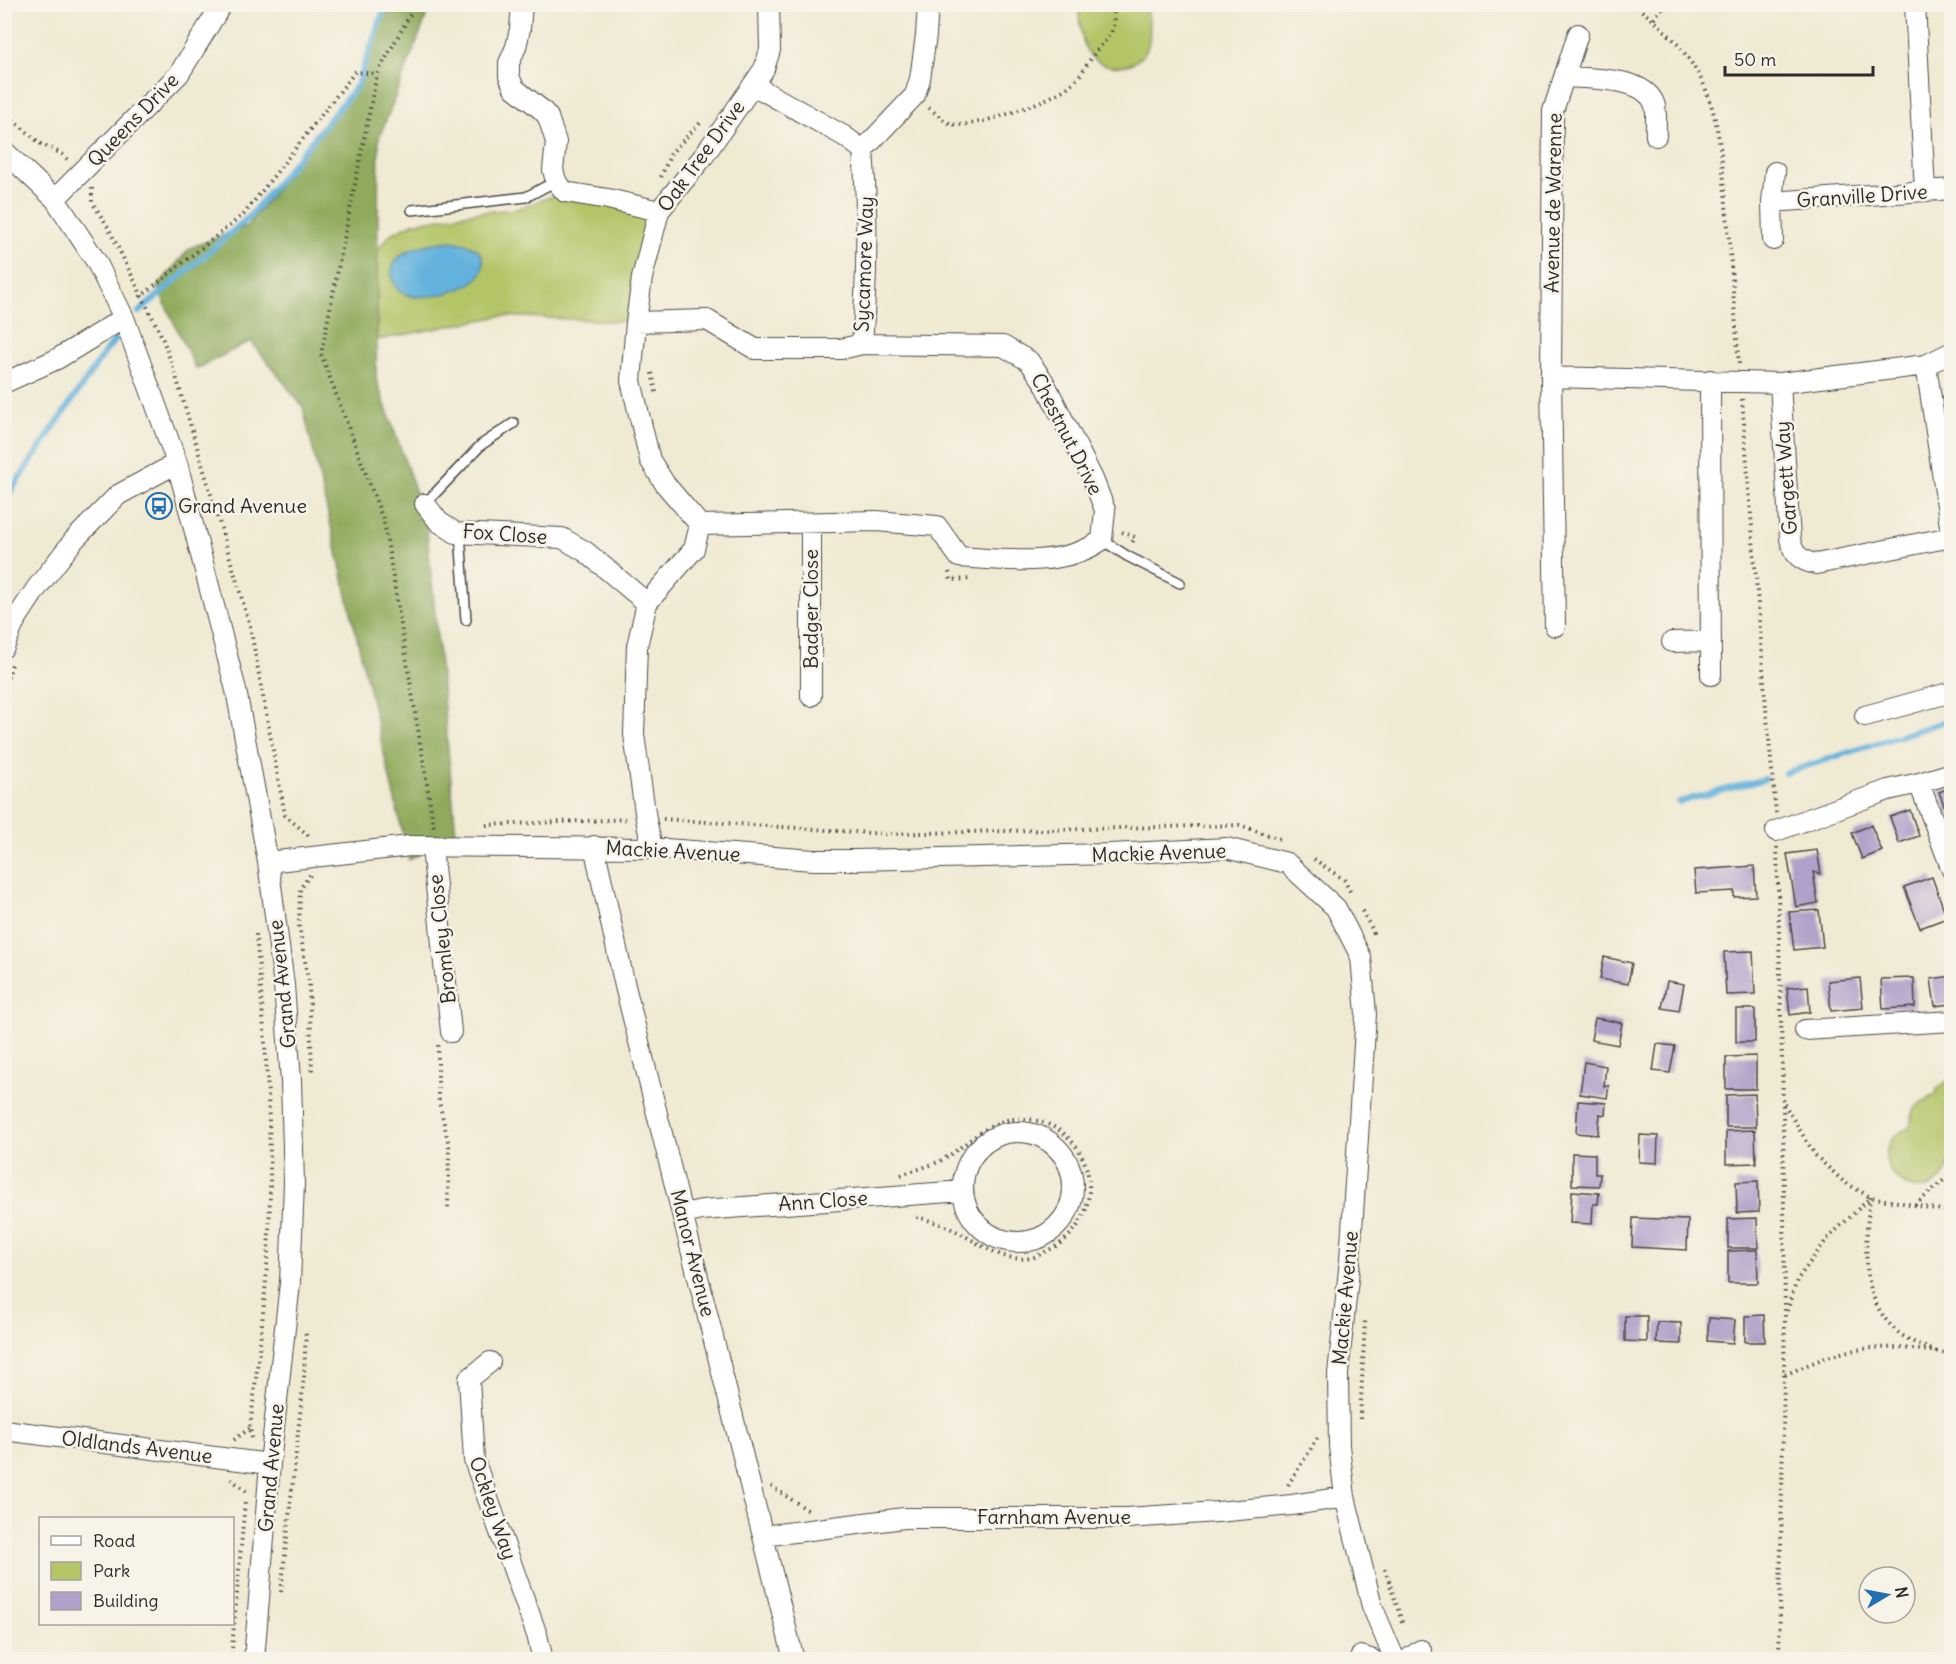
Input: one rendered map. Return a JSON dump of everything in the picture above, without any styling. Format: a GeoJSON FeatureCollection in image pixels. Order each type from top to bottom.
{"type":"FeatureCollection","features":[{"type":"Feature","properties":{"kind":"street","name":"Queens Drive"},"geometry":{"type":"LineString","coordinates":[[55,199],[179,74],[222,4]]}},
{"type":"Feature","properties":{"kind":"street"},"geometry":{"type":"LineString","coordinates":[[522,4],[520,29],[509,63],[509,76],[514,88],[548,117],[556,142],[553,170],[556,181],[566,192],[608,199],[658,212]]}},
{"type":"Feature","properties":{"kind":"street","name":"Oak Tree Drive"},"geometry":{"type":"LineString","coordinates":[[700,525],[665,484],[651,460],[631,381],[636,322],[642,278],[658,212],[703,157],[764,69],[770,50],[769,4]]}},
{"type":"Feature","properties":{"kind":"street"},"geometry":{"type":"LineString","coordinates":[[753,85],[844,136],[863,150],[915,95],[920,79],[928,4]]}},
{"type":"Feature","properties":{"kind":"street"},"geometry":{"type":"LineString","coordinates":[[1915,4],[1924,191]]}},
{"type":"Feature","properties":{"kind":"street","name":"Avenue de Warenne"},"geometry":{"type":"LineString","coordinates":[[1555,626],[1551,377],[1553,111],[1578,34]]}},
{"type":"Feature","properties":{"kind":"street"},"geometry":{"type":"LineString","coordinates":[[1564,77],[1625,83],[1642,88],[1655,103],[1656,136]]}},
{"type":"Feature","properties":{"kind":"street","name":"Sycamore Way"},"geometry":{"type":"LineString","coordinates":[[636,322],[707,320],[755,350],[841,349],[861,344],[864,317],[866,182],[863,150]]}},
{"type":"Feature","properties":{"kind":"street","name":"Grand Avenue"},"geometry":{"type":"LineString","coordinates":[[4,151],[55,199],[96,261],[124,318],[177,463],[236,690],[268,862],[285,1006],[291,1081],[294,1183],[290,1283],[260,1463],[254,1659]]}},
{"type":"Feature","properties":{"kind":"street"},"geometry":{"type":"LineString","coordinates":[[1773,240],[1772,202],[1775,172]]}},
{"type":"Feature","properties":{"kind":"street","name":"Granville Drive"},"geometry":{"type":"LineString","coordinates":[[1772,202],[1952,189]]}},
{"type":"Feature","properties":{"kind":"street"},"geometry":{"type":"LineString","coordinates":[[4,383],[57,359],[124,318]]}},
{"type":"Feature","properties":{"kind":"street","name":"Chestnut Drive"},"geometry":{"type":"LineString","coordinates":[[861,344],[1003,346],[1029,361],[1044,382],[1093,479],[1105,510],[1110,535]]}},
{"type":"Feature","properties":{"kind":"street"},"geometry":{"type":"LineString","coordinates":[[1551,377],[1780,383],[1926,365],[1952,352]]}},
{"type":"Feature","properties":{"kind":"street"},"geometry":{"type":"LineString","coordinates":[[1926,365],[1950,513],[1951,538]]}},
{"type":"Feature","properties":{"kind":"street"},"geometry":{"type":"LineString","coordinates":[[1710,380],[1711,675]]}},
{"type":"Feature","properties":{"kind":"street","name":"Gargett Way"},"geometry":{"type":"LineString","coordinates":[[1780,383],[1790,539],[1792,550],[1804,562],[1816,564],[1951,538]]}},
{"type":"Feature","properties":{"kind":"street"},"geometry":{"type":"LineString","coordinates":[[4,647],[15,621],[36,589],[74,540],[118,495],[177,463]]}},
{"type":"Feature","properties":{"kind":"street","name":"Fox Close"},"geometry":{"type":"LineString","coordinates":[[425,504],[439,522],[456,533],[562,538],[586,552],[647,603]]}},
{"type":"Feature","properties":{"kind":"street","name":"Badger Close"},"geometry":{"type":"LineString","coordinates":[[700,525],[876,520],[912,522],[937,526],[959,557],[1008,560],[1067,557],[1089,549],[1110,535]]}},
{"type":"Feature","properties":{"kind":"street","name":"Badger Close"},"geometry":{"type":"LineString","coordinates":[[811,523],[811,696]]}},
{"type":"Feature","properties":{"kind":"street"},"geometry":{"type":"LineString","coordinates":[[652,848],[656,817],[634,735],[637,646],[647,603],[694,549],[700,525]]}},
{"type":"Feature","properties":{"kind":"street"},"geometry":{"type":"LineString","coordinates":[[1672,642],[1711,641]]}},
{"type":"Feature","properties":{"kind":"street"},"geometry":{"type":"LineString","coordinates":[[1865,716],[1952,692]]}},
{"type":"Feature","properties":{"kind":"street"},"geometry":{"type":"LineString","coordinates":[[1776,831],[1888,790],[1952,773]]}},
{"type":"Feature","properties":{"kind":"street"},"geometry":{"type":"LineString","coordinates":[[1919,783],[1952,870]]}},
{"type":"Feature","properties":{"kind":"street","name":"Mackie Avenue"},"geometry":{"type":"LineString","coordinates":[[268,862],[410,846],[430,835],[814,860],[1110,854],[1227,848],[1287,863],[1336,908],[1361,957],[1366,1014],[1350,1260],[1338,1374],[1339,1446],[1345,1497],[1372,1606],[1395,1659]]}},
{"type":"Feature","properties":{"kind":"street","name":"Bromley Close"},"geometry":{"type":"LineString","coordinates":[[430,835],[451,1032]]}},
{"type":"Feature","properties":{"kind":"street","name":"Manor Avenue"},"geometry":{"type":"LineString","coordinates":[[594,846],[625,986],[794,1659]]}},
{"type":"Feature","properties":{"kind":"street"},"geometry":{"type":"LineString","coordinates":[[1805,1030],[1952,1021]]}},
{"type":"Feature","properties":{"kind":"street"},"geometry":{"type":"LineString","coordinates":[[1023,1132],[1041,1137],[1057,1148],[1068,1163],[1073,1181],[1072,1200],[1066,1216],[1054,1229],[1040,1238],[1023,1242],[1005,1241],[983,1229],[976,1223],[967,1208],[963,1191],[965,1172],[973,1155],[987,1142],[1004,1134],[1023,1132]]}},
{"type":"Feature","properties":{"kind":"street","name":"Ann Close"},"geometry":{"type":"LineString","coordinates":[[683,1214],[702,1210],[963,1191]]}},
{"type":"Feature","properties":{"kind":"street","name":"Ockley Way"},"geometry":{"type":"LineString","coordinates":[[490,1362],[469,1379],[474,1460],[537,1635],[543,1659]]}},
{"type":"Feature","properties":{"kind":"street","name":"Oldlands Avenue"},"geometry":{"type":"LineString","coordinates":[[4,1430],[260,1463]]}},
{"type":"Feature","properties":{"kind":"street","name":"Farnham Avenue"},"geometry":{"type":"LineString","coordinates":[[763,1536],[904,1518],[1127,1518],[1217,1512],[1345,1497]]}},
{"type":"Feature","properties":{"kind":"lane"},"geometry":{"type":"LineString","coordinates":[[412,210],[526,197],[556,181]]}},
{"type":"Feature","properties":{"kind":"lane"},"geometry":{"type":"LineString","coordinates":[[425,504],[481,445],[514,423]]}},
{"type":"Feature","properties":{"kind":"lane"},"geometry":{"type":"LineString","coordinates":[[460,533],[466,620]]}},
{"type":"Feature","properties":{"kind":"lane"},"geometry":{"type":"LineString","coordinates":[[1110,535],[1126,556],[1180,583]]}},
{"type":"Feature","properties":{"kind":"path"},"geometry":{"type":"LineString","coordinates":[[416,4],[377,74],[321,354],[384,522],[430,835],[445,828]]}},
{"type":"Feature","properties":{"kind":"path"},"geometry":{"type":"LineString","coordinates":[[915,95],[951,124],[975,124],[1020,110],[1068,87],[1086,68],[1111,36],[1115,20],[1112,4]]}},
{"type":"Feature","properties":{"kind":"path"},"geometry":{"type":"LineString","coordinates":[[1632,4],[1654,19],[1679,46],[1704,85],[1718,131],[1723,168],[1777,820],[1785,1316],[1779,1659]]}},
{"type":"Feature","properties":{"kind":"path"},"geometry":{"type":"LineString","coordinates":[[1654,19],[1665,4]]}},
{"type":"Feature","properties":{"kind":"path"},"geometry":{"type":"LineString","coordinates":[[141,296],[244,214],[355,72],[377,74]]}},
{"type":"Feature","properties":{"kind":"path"},"geometry":{"type":"LineString","coordinates":[[4,112],[40,144],[62,153],[92,188],[92,202],[108,227],[162,337]]}},
{"type":"Feature","properties":{"kind":"path"},"geometry":{"type":"LineString","coordinates":[[659,181],[670,153],[709,114]]}},
{"type":"Feature","properties":{"kind":"path"},"geometry":{"type":"LineString","coordinates":[[651,363],[657,398]]}},
{"type":"Feature","properties":{"kind":"path"},"geometry":{"type":"LineString","coordinates":[[1110,535],[1135,537],[1126,556]]}},
{"type":"Feature","properties":{"kind":"path"},"geometry":{"type":"LineString","coordinates":[[949,569],[951,580],[973,579]]}},
{"type":"Feature","properties":{"kind":"path"},"geometry":{"type":"LineString","coordinates":[[477,826],[656,817],[886,834],[1239,825],[1281,840]]}},
{"type":"Feature","properties":{"kind":"path"},"geometry":{"type":"LineString","coordinates":[[309,836],[317,837]]}},
{"type":"Feature","properties":{"kind":"path"},"geometry":{"type":"LineString","coordinates":[[1309,856],[1344,880],[1355,900]]}},
{"type":"Feature","properties":{"kind":"path"},"geometry":{"type":"LineString","coordinates":[[1361,910],[1372,929],[1374,940]]}},
{"type":"Feature","properties":{"kind":"path"},"geometry":{"type":"LineString","coordinates":[[234,1624],[243,1519],[260,1463],[250,1428],[264,1310],[269,1230],[268,1122],[263,1014],[255,925]]}},
{"type":"Feature","properties":{"kind":"path"},"geometry":{"type":"LineString","coordinates":[[1783,1102],[1815,1155],[1844,1182],[1870,1197],[1952,1212]]}},
{"type":"Feature","properties":{"kind":"path"},"geometry":{"type":"LineString","coordinates":[[1915,1206],[1952,1173]]}},
{"type":"Feature","properties":{"kind":"path"},"geometry":{"type":"LineString","coordinates":[[1785,1316],[1797,1280],[1827,1239],[1870,1197]]}},
{"type":"Feature","properties":{"kind":"path"},"geometry":{"type":"LineString","coordinates":[[1870,1197],[1866,1261],[1870,1286],[1882,1314],[1903,1336],[1937,1352]]}},
{"type":"Feature","properties":{"kind":"path"},"geometry":{"type":"LineString","coordinates":[[1360,1422],[1365,1316]]}},
{"type":"Feature","properties":{"kind":"path"},"geometry":{"type":"LineString","coordinates":[[1785,1375],[1822,1359],[1846,1352],[1878,1347],[1952,1354]]}},
{"type":"Feature","properties":{"kind":"path"},"geometry":{"type":"LineString","coordinates":[[1285,1490],[1325,1428]]}},
{"type":"Feature","properties":{"kind":"path"},"geometry":{"type":"LineString","coordinates":[[750,1480],[763,1481],[810,1512]]}},
{"type":"Feature","properties":{"kind":"path"},"geometry":{"type":"LineString","coordinates":[[1382,1559],[1402,1623]]}},
{"type":"Feature","properties":{"kind":"path"},"geometry":{"type":"LineString","coordinates":[[231,1659],[234,1625]]}},
{"type":"Feature","properties":{"kind":"green space"},"geometry":{"type":"Polygon","coordinates":[[[386,5],[431,5],[379,138],[376,379],[426,521],[456,833],[409,860],[303,407],[251,341],[196,369],[157,287],[190,248],[247,226],[357,86],[386,5]]]}},
{"type":"Feature","properties":{"kind":"green space"},"geometry":{"type":"Polygon","coordinates":[[[1078,5],[1147,5],[1150,34],[1146,51],[1133,63],[1125,66],[1107,65],[1092,58],[1085,46],[1078,5]]]}},
{"type":"Feature","properties":{"kind":"green space"},"geometry":{"type":"Polygon","coordinates":[[[565,192],[659,211],[636,322],[500,316],[377,340],[376,251],[391,234],[413,223],[470,213],[516,209],[565,192]]]}},
{"type":"Feature","properties":{"kind":"green space"},"geometry":{"type":"Polygon","coordinates":[[[1952,1081],[1953,1123],[1949,1165],[1940,1180],[1929,1187],[1917,1188],[1905,1184],[1894,1176],[1888,1166],[1886,1154],[1891,1141],[1910,1126],[1917,1106],[1936,1095],[1937,1089],[1952,1081]]]}},
{"type":"Feature","properties":{"kind":"water"},"geometry":{"type":"Polygon","coordinates":[[[451,241],[473,247],[481,254],[482,270],[474,281],[458,290],[423,297],[403,293],[396,287],[392,274],[393,265],[398,258],[414,248],[451,241]]]}},
{"type":"Feature","properties":{"kind":"building"},"geometry":{"type":"Polygon","coordinates":[[[1952,787],[1952,823],[1951,823],[1939,792],[1952,787]]]}},
{"type":"Feature","properties":{"kind":"building"},"geometry":{"type":"Polygon","coordinates":[[[1910,810],[1919,836],[1899,843],[1890,817],[1910,810]]]}},
{"type":"Feature","properties":{"kind":"building"},"geometry":{"type":"Polygon","coordinates":[[[1871,825],[1882,851],[1862,859],[1852,833],[1871,825]]]}},
{"type":"Feature","properties":{"kind":"building"},"geometry":{"type":"Polygon","coordinates":[[[1817,850],[1821,874],[1813,872],[1818,903],[1796,907],[1787,854],[1817,850]]]}},
{"type":"Feature","properties":{"kind":"building"},"geometry":{"type":"Polygon","coordinates":[[[1754,866],[1756,896],[1734,897],[1734,891],[1696,893],[1694,870],[1754,866]]]}},
{"type":"Feature","properties":{"kind":"building"},"geometry":{"type":"Polygon","coordinates":[[[1932,877],[1947,918],[1920,928],[1904,887],[1932,877]]]}},
{"type":"Feature","properties":{"kind":"building"},"geometry":{"type":"Polygon","coordinates":[[[1819,910],[1823,947],[1794,950],[1789,912],[1819,910]]]}},
{"type":"Feature","properties":{"kind":"building"},"geometry":{"type":"Polygon","coordinates":[[[1753,951],[1755,994],[1726,995],[1724,952],[1753,951]]]}},
{"type":"Feature","properties":{"kind":"building"},"geometry":{"type":"Polygon","coordinates":[[[1604,957],[1632,963],[1628,984],[1600,979],[1604,957]]]}},
{"type":"Feature","properties":{"kind":"building"},"geometry":{"type":"Polygon","coordinates":[[[1952,976],[1952,1004],[1935,1006],[1931,979],[1952,976]]]}},
{"type":"Feature","properties":{"kind":"building"},"geometry":{"type":"Polygon","coordinates":[[[1860,978],[1863,1008],[1831,1011],[1828,981],[1860,978]]]}},
{"type":"Feature","properties":{"kind":"building"},"geometry":{"type":"Polygon","coordinates":[[[1914,978],[1915,1007],[1883,1009],[1881,979],[1914,978]]]}},
{"type":"Feature","properties":{"kind":"building"},"geometry":{"type":"Polygon","coordinates":[[[1667,981],[1684,984],[1679,1011],[1662,1008],[1667,981]]]}},
{"type":"Feature","properties":{"kind":"building"},"geometry":{"type":"Polygon","coordinates":[[[1808,986],[1810,1012],[1790,1015],[1787,988],[1808,986]]]}},
{"type":"Feature","properties":{"kind":"building"},"geometry":{"type":"Polygon","coordinates":[[[1736,1009],[1755,1009],[1755,1042],[1736,1042],[1736,1009]]]}},
{"type":"Feature","properties":{"kind":"building"},"geometry":{"type":"Polygon","coordinates":[[[1595,1018],[1622,1023],[1618,1045],[1591,1040],[1595,1018]]]}},
{"type":"Feature","properties":{"kind":"building"},"geometry":{"type":"Polygon","coordinates":[[[1657,1044],[1675,1046],[1670,1073],[1653,1071],[1657,1044]]]}},
{"type":"Feature","properties":{"kind":"building"},"geometry":{"type":"Polygon","coordinates":[[[1756,1056],[1756,1089],[1726,1089],[1726,1057],[1756,1056]]]}},
{"type":"Feature","properties":{"kind":"building"},"geometry":{"type":"Polygon","coordinates":[[[1584,1062],[1606,1066],[1604,1086],[1609,1086],[1607,1098],[1580,1094],[1584,1062]]]}},
{"type":"Feature","properties":{"kind":"building"},"geometry":{"type":"Polygon","coordinates":[[[1755,1094],[1756,1127],[1726,1127],[1726,1095],[1755,1094]]]}},
{"type":"Feature","properties":{"kind":"building"},"geometry":{"type":"Polygon","coordinates":[[[1578,1101],[1606,1103],[1605,1115],[1600,1114],[1598,1135],[1576,1133],[1578,1101]]]}},
{"type":"Feature","properties":{"kind":"building"},"geometry":{"type":"Polygon","coordinates":[[[1755,1130],[1756,1163],[1726,1164],[1726,1131],[1755,1130]]]}},
{"type":"Feature","properties":{"kind":"building"},"geometry":{"type":"Polygon","coordinates":[[[1640,1135],[1658,1136],[1657,1163],[1639,1162],[1640,1135]]]}},
{"type":"Feature","properties":{"kind":"building"},"geometry":{"type":"Polygon","coordinates":[[[1572,1153],[1595,1154],[1595,1174],[1600,1174],[1599,1186],[1572,1185],[1572,1153]]]}},
{"type":"Feature","properties":{"kind":"building"},"geometry":{"type":"Polygon","coordinates":[[[1758,1181],[1759,1212],[1737,1213],[1736,1182],[1758,1181]]]}},
{"type":"Feature","properties":{"kind":"building"},"geometry":{"type":"Polygon","coordinates":[[[1572,1191],[1599,1193],[1598,1204],[1593,1204],[1592,1224],[1570,1223],[1572,1191]]]}},
{"type":"Feature","properties":{"kind":"building"},"geometry":{"type":"Polygon","coordinates":[[[1633,1218],[1688,1220],[1687,1250],[1632,1247],[1633,1218]]]}},
{"type":"Feature","properties":{"kind":"building"},"geometry":{"type":"Polygon","coordinates":[[[1757,1218],[1758,1248],[1728,1248],[1728,1219],[1757,1218]]]}},
{"type":"Feature","properties":{"kind":"building"},"geometry":{"type":"Polygon","coordinates":[[[1757,1250],[1758,1283],[1728,1283],[1728,1251],[1757,1250]]]}},
{"type":"Feature","properties":{"kind":"building"},"geometry":{"type":"Polygon","coordinates":[[[1764,1315],[1765,1342],[1745,1342],[1745,1316],[1764,1315]]]}},
{"type":"Feature","properties":{"kind":"building"},"geometry":{"type":"Polygon","coordinates":[[[1625,1316],[1647,1316],[1647,1342],[1625,1341],[1625,1316]]]}},
{"type":"Feature","properties":{"kind":"building"},"geometry":{"type":"Polygon","coordinates":[[[1709,1318],[1735,1320],[1733,1343],[1707,1341],[1709,1318]]]}},
{"type":"Feature","properties":{"kind":"building"},"geometry":{"type":"Polygon","coordinates":[[[1657,1322],[1681,1323],[1681,1344],[1656,1343],[1657,1322]]]}},
{"type":"Feature","properties":{"kind":"waterway"},"geometry":{"type":"LineString","coordinates":[[139,312],[249,217],[357,86],[386,4]]}},
{"type":"Feature","properties":{"kind":"waterway"},"geometry":{"type":"LineString","coordinates":[[4,501],[116,339]]}},
{"type":"Feature","properties":{"kind":"waterway"},"geometry":{"type":"LineString","coordinates":[[1785,773],[1952,719]]}},
{"type":"Feature","properties":{"kind":"waterway"},"geometry":{"type":"LineString","coordinates":[[1679,802],[1765,779]]}},
{"type":"Feature","properties":{"kind":"place","name":"Grand Avenue"},"geometry":{"type":"Point","coordinates":[159,506]}}]}
